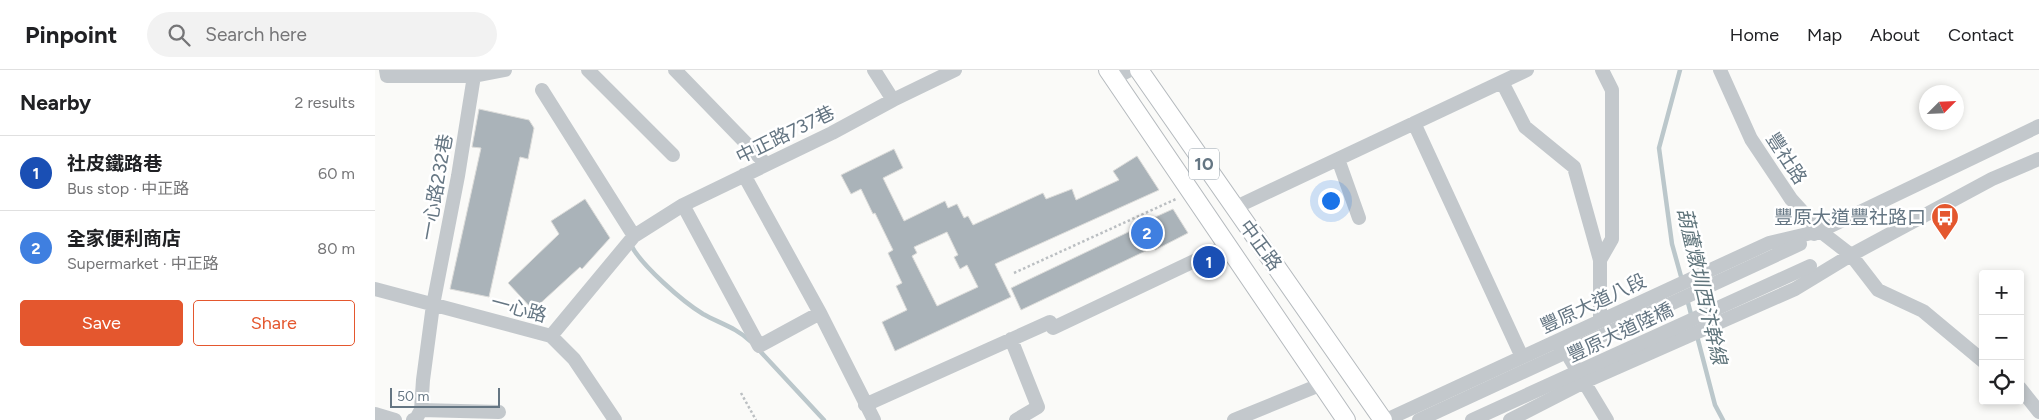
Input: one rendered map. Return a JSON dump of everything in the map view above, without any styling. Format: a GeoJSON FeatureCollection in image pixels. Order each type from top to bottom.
{"type":"FeatureCollection","features":[{"type":"Feature","properties":{"kind":"main road","name":"中正路"},"geometry":{"type":"LineString","coordinates":[[1139,70],[1234,208],[1385,420]]}},
{"type":"Feature","properties":{"kind":"main road","name":"中正路"},"geometry":{"type":"LineString","coordinates":[[1111,74],[1346,420]]}},
{"type":"Feature","properties":{"kind":"street"},"geometry":{"type":"LineString","coordinates":[[386,70],[387,76],[474,76],[505,70]]}},
{"type":"Feature","properties":{"kind":"street"},"geometry":{"type":"LineString","coordinates":[[588,70],[673,155]]}},
{"type":"Feature","properties":{"kind":"street"},"geometry":{"type":"LineString","coordinates":[[675,70],[766,164]]}},
{"type":"Feature","properties":{"kind":"street"},"geometry":{"type":"LineString","coordinates":[[874,70],[893,100]]}},
{"type":"Feature","properties":{"kind":"street","name":"中正路737巷"},"geometry":{"type":"LineString","coordinates":[[551,336],[633,236],[683,205],[832,133],[893,100],[955,70]]}},
{"type":"Feature","properties":{"kind":"street"},"geometry":{"type":"LineString","coordinates":[[1111,74],[1130,70]]}},
{"type":"Feature","properties":{"kind":"street"},"geometry":{"type":"LineString","coordinates":[[1234,208],[1527,70]]}},
{"type":"Feature","properties":{"kind":"street"},"geometry":{"type":"LineString","coordinates":[[1600,260],[1611,239],[1612,90],[1602,70]]}},
{"type":"Feature","properties":{"kind":"street","name":"豐社路"},"geometry":{"type":"LineString","coordinates":[[1720,70],[1751,139],[1791,199],[1819,231],[1851,255],[1878,290],[1923,311],[1982,360]]}},
{"type":"Feature","properties":{"kind":"street","name":"一心路232巷"},"geometry":{"type":"LineString","coordinates":[[417,415],[433,305],[458,176],[474,76]]}},
{"type":"Feature","properties":{"kind":"street"},"geometry":{"type":"LineString","coordinates":[[1502,82],[1525,127],[1574,167],[1600,260],[1600,320]]}},
{"type":"Feature","properties":{"kind":"street"},"geometry":{"type":"LineString","coordinates":[[541,90],[633,236]]}},
{"type":"Feature","properties":{"kind":"street"},"geometry":{"type":"LineString","coordinates":[[1414,123],[1522,357]]}},
{"type":"Feature","properties":{"kind":"street","name":"豐原大道八段"},"geometry":{"type":"LineString","coordinates":[[1799,244],[1819,231],[2039,126]]}},
{"type":"Feature","properties":{"kind":"street"},"geometry":{"type":"LineString","coordinates":[[1338,159],[1359,218]]}},
{"type":"Feature","properties":{"kind":"street"},"geometry":{"type":"LineString","coordinates":[[1510,420],[1585,382],[1795,289],[1851,255],[1992,180],[2039,159]]}},
{"type":"Feature","properties":{"kind":"street"},"geometry":{"type":"LineString","coordinates":[[744,175],[820,313],[874,420]]}},
{"type":"Feature","properties":{"kind":"street"},"geometry":{"type":"LineString","coordinates":[[683,205],[759,346],[820,313]]}},
{"type":"Feature","properties":{"kind":"street","name":"豐原大道八段"},"geometry":{"type":"LineString","coordinates":[[1385,420],[1769,243],[1819,231]]}},
{"type":"Feature","properties":{"kind":"street","name":"豐原大道陸橋"},"geometry":{"type":"LineString","coordinates":[[1419,420],[1799,244]]}},
{"type":"Feature","properties":{"kind":"street"},"geometry":{"type":"LineString","coordinates":[[865,405],[1050,322],[1053,328],[1228,245]]}},
{"type":"Feature","properties":{"kind":"street","name":"豐原大道陸橋"},"geometry":{"type":"LineString","coordinates":[[1472,420],[1810,266],[1851,255]]}},
{"type":"Feature","properties":{"kind":"street","name":"一心路"},"geometry":{"type":"LineString","coordinates":[[375,289],[551,336],[574,359],[615,420]]}},
{"type":"Feature","properties":{"kind":"street"},"geometry":{"type":"LineString","coordinates":[[1011,339],[1038,407],[1016,420]]}},
{"type":"Feature","properties":{"kind":"street"},"geometry":{"type":"LineString","coordinates":[[1559,339],[1607,420]]}},
{"type":"Feature","properties":{"kind":"street"},"geometry":{"type":"LineString","coordinates":[[1233,420],[1322,384]]}},
{"type":"Feature","properties":{"kind":"street"},"geometry":{"type":"LineString","coordinates":[[2024,393],[2039,412]]}},
{"type":"Feature","properties":{"kind":"street"},"geometry":{"type":"LineString","coordinates":[[417,415],[499,412]]}},
{"type":"Feature","properties":{"kind":"street"},"geometry":{"type":"LineString","coordinates":[[375,414],[395,420]]}},
{"type":"Feature","properties":{"kind":"path"},"geometry":{"type":"LineString","coordinates":[[1014,273],[1191,192]]}},
{"type":"Feature","properties":{"kind":"path"},"geometry":{"type":"LineString","coordinates":[[741,394],[756,420]]}},
{"type":"Feature","properties":{"kind":"building"},"geometry":{"type":"Polygon","coordinates":[[[479,109],[529,120],[534,128],[528,159],[520,157],[489,297],[450,289],[481,148],[472,147],[479,109]]]}},
{"type":"Feature","properties":{"kind":"building"},"geometry":{"type":"Polygon","coordinates":[[[894,149],[903,168],[883,178],[904,221],[945,201],[948,208],[957,204],[964,218],[968,216],[973,225],[1043,193],[1046,199],[1072,189],[1076,200],[1119,180],[1113,171],[1137,156],[1159,190],[995,264],[1011,297],[895,351],[882,322],[907,310],[896,286],[902,283],[888,253],[893,250],[861,189],[851,194],[841,175],[894,149]],[[947,232],[914,247],[917,253],[912,256],[937,306],[978,287],[967,265],[960,269],[954,257],[958,255],[947,232]]]}},
{"type":"Feature","properties":{"kind":"building"},"geometry":{"type":"Polygon","coordinates":[[[585,199],[610,238],[582,269],[580,267],[533,310],[508,283],[559,234],[551,221],[585,199]]]}},
{"type":"Feature","properties":{"kind":"building"},"geometry":{"type":"Polygon","coordinates":[[[1173,209],[1188,233],[1155,250],[1154,247],[1021,310],[1011,288],[1173,209]]]}},
{"type":"Feature","properties":{"kind":"waterway","name":"葫蘆燉圳西汴幹線"},"geometry":{"type":"LineString","coordinates":[[1680,70],[1659,148],[1672,244],[1682,280]]}},
{"type":"Feature","properties":{"kind":"waterway"},"geometry":{"type":"LineString","coordinates":[[631,245],[644,263],[685,301],[703,314],[728,326],[750,341]]}},
{"type":"Feature","properties":{"kind":"waterway","name":"葫蘆燉圳西汴幹線"},"geometry":{"type":"LineString","coordinates":[[1687,299],[1692,318]]}},
{"type":"Feature","properties":{"kind":"waterway","name":"葫蘆燉圳西汴幹線"},"geometry":{"type":"LineString","coordinates":[[1697,336],[1715,405],[1723,420]]}},
{"type":"Feature","properties":{"kind":"waterway"},"geometry":{"type":"LineString","coordinates":[[759,350],[824,420]]}},
{"type":"Feature","properties":{"kind":"place","name":"全家便利商店"},"geometry":{"type":"Point","coordinates":[1147,233]}},
{"type":"Feature","properties":{"kind":"place","name":"豐原大道豐社路口"},"geometry":{"type":"Point","coordinates":[1945,241]}},
{"type":"Feature","properties":{"kind":"place","name":"社皮鐵路巷"},"geometry":{"type":"Point","coordinates":[1209,262]}}]}
